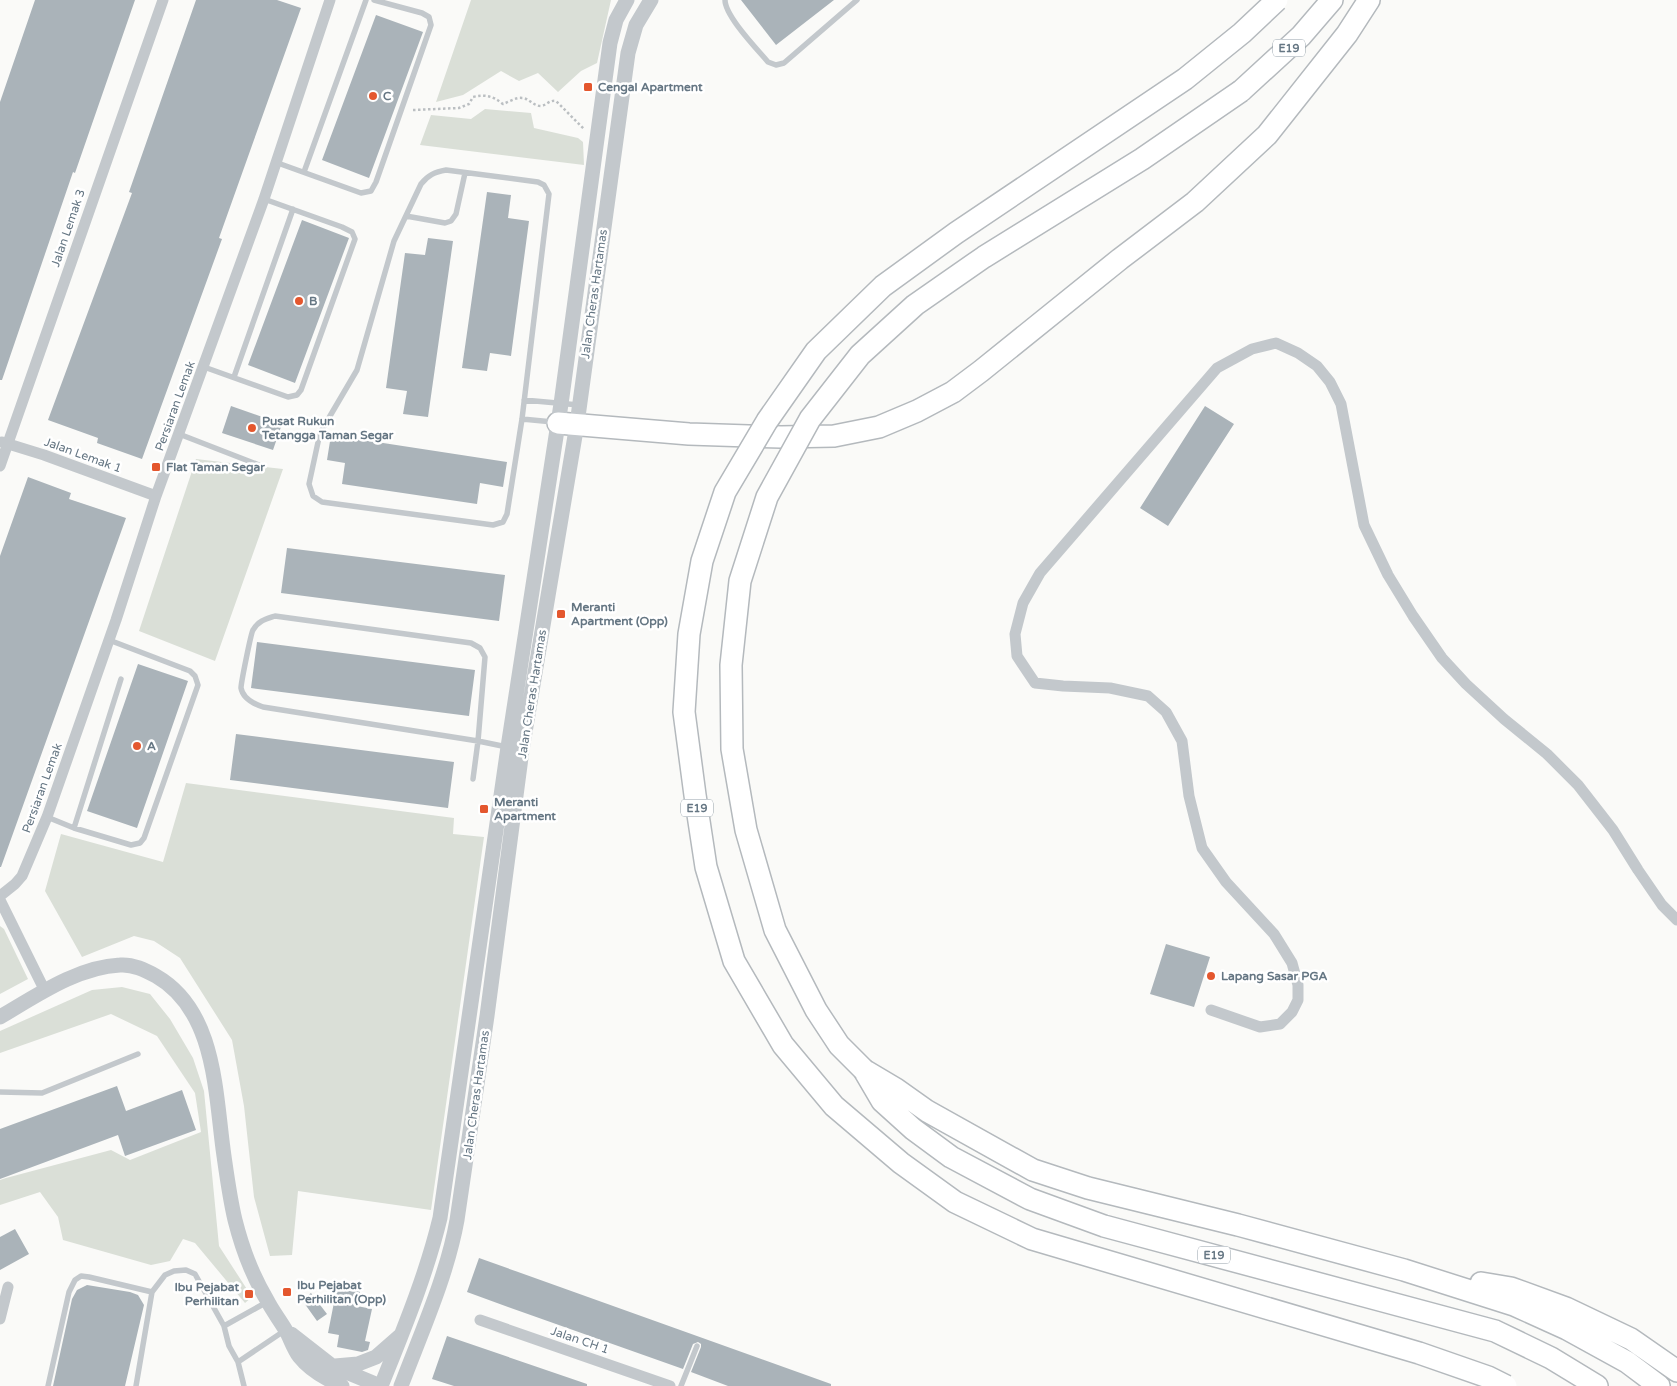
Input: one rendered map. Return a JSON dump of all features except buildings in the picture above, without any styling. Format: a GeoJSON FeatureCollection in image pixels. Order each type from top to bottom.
{"type":"FeatureCollection","features":[{"type":"Feature","properties":{"kind":"highway","name":"E19"},"geometry":{"type":"LineString","coordinates":[[1277,0],[1242,34],[1184,79],[964,227],[883,286],[816,351],[767,420],[725,492],[702,561],[689,634],[684,712],[706,867],[734,962],[783,1045],[834,1106],[901,1162],[956,1202],[1032,1239],[1419,1353],[1488,1377],[1506,1386]]}},
{"type":"Feature","properties":{"kind":"highway","name":"E19"},"geometry":{"type":"LineString","coordinates":[[1332,0],[1302,36],[1241,91],[1142,159],[984,257],[915,305],[860,355],[810,419],[767,497],[740,581],[731,665],[732,749],[746,830],[775,930],[816,1010],[839,1045],[864,1070],[882,1101],[913,1129],[951,1157],[1030,1199],[1104,1226],[1495,1331],[1551,1358],[1597,1386]]}},
{"type":"Feature","properties":{"kind":"highway"},"geometry":{"type":"LineString","coordinates":[[569,414],[698,434],[781,437],[834,436],[879,427],[917,411],[953,392],[1195,202],[1267,135],[1347,34],[1369,0]]}},
{"type":"Feature","properties":{"kind":"highway"},"geometry":{"type":"LineString","coordinates":[[864,1070],[896,1089],[927,1111],[1033,1170],[1088,1188],[1238,1225],[1404,1270],[1514,1305],[1558,1325],[1627,1362],[1659,1386]]}},
{"type":"Feature","properties":{"kind":"highway"},"geometry":{"type":"LineString","coordinates":[[1404,1270],[1511,1288],[1566,1308],[1631,1339],[1677,1372]]}},
{"type":"Feature","properties":{"kind":"street","name":"Jalan Lemak 3"},"geometry":{"type":"LineString","coordinates":[[0,466],[4,443],[163,0]]}},
{"type":"Feature","properties":{"kind":"street","name":"Persiaran Lemak"},"geometry":{"type":"LineString","coordinates":[[0,896],[22,876],[47,817],[109,640],[156,496],[264,199],[330,0]]}},
{"type":"Feature","properties":{"kind":"street","name":"Jalan Cheras Hartamas"},"geometry":{"type":"LineString","coordinates":[[569,414],[596,140],[610,43],[616,20],[626,0]]}},
{"type":"Feature","properties":{"kind":"street","name":"Jalan Cheras Hartamas"},"geometry":{"type":"LineString","coordinates":[[380,1386],[416,1298],[440,1218],[469,1014],[515,748],[628,53],[636,25],[651,0]]}},
{"type":"Feature","properties":{"kind":"street"},"geometry":{"type":"LineString","coordinates":[[1211,1010],[1260,1028],[1280,1024],[1292,1012],[1298,1000],[1298,985],[1292,964],[1274,934],[1226,882],[1202,848],[1189,796],[1182,741],[1166,712],[1148,696],[1110,688],[1035,683],[1017,656],[1015,634],[1022,603],[1040,573],[1210,375],[1217,368],[1252,349],[1276,344],[1298,353],[1317,366],[1330,382],[1341,404],[1364,525],[1388,575],[1442,658],[1466,684],[1504,719],[1547,754],[1578,785],[1613,830],[1662,905],[1677,920]]}},
{"type":"Feature","properties":{"kind":"street","name":"Jalan Lemak 1"},"geometry":{"type":"LineString","coordinates":[[4,443],[44,455],[156,496]]}},
{"type":"Feature","properties":{"kind":"street","name":"Jalan Cheras Hartamas"},"geometry":{"type":"LineString","coordinates":[[401,1386],[447,1262],[456,1227],[488,1016],[515,748]]}},
{"type":"Feature","properties":{"kind":"street"},"geometry":{"type":"LineString","coordinates":[[0,900],[45,991]]}},
{"type":"Feature","properties":{"kind":"street"},"geometry":{"type":"LineString","coordinates":[[0,1017],[45,991],[72,978],[102,967],[123,964],[141,968],[175,990],[188,1006],[205,1041],[216,1087],[224,1156],[235,1218],[244,1251],[255,1278],[299,1356],[323,1377],[342,1386]]}},
{"type":"Feature","properties":{"kind":"street"},"geometry":{"type":"LineString","coordinates":[[469,1014],[488,1016]]}},
{"type":"Feature","properties":{"kind":"street"},"geometry":{"type":"LineString","coordinates":[[0,1319],[8,1287]]}},
{"type":"Feature","properties":{"kind":"street"},"geometry":{"type":"LineString","coordinates":[[416,1298],[432,1304]]}},
{"type":"Feature","properties":{"kind":"street","name":"Jalan CH 1"},"geometry":{"type":"LineString","coordinates":[[480,1320],[670,1386]]}},
{"type":"Feature","properties":{"kind":"street"},"geometry":{"type":"LineString","coordinates":[[286,1330],[332,1366],[380,1386]]}},
{"type":"Feature","properties":{"kind":"street"},"geometry":{"type":"LineString","coordinates":[[332,1366],[358,1364],[376,1356],[402,1335]]}},
{"type":"Feature","properties":{"kind":"lane"},"geometry":{"type":"LineString","coordinates":[[304,172],[366,0]]}},
{"type":"Feature","properties":{"kind":"lane"},"geometry":{"type":"LineString","coordinates":[[275,162],[361,193],[371,191],[376,182],[431,25],[429,17],[422,13],[374,0]]}},
{"type":"Feature","properties":{"kind":"lane"},"geometry":{"type":"LineString","coordinates":[[725,0],[729,15],[768,62],[776,65],[784,63],[857,0]]}},
{"type":"Feature","properties":{"kind":"lane"},"geometry":{"type":"LineString","coordinates":[[446,170],[538,182],[544,185],[549,194],[522,419],[507,514],[503,522],[494,525],[322,502],[313,496],[309,484],[320,433],[357,370],[394,241],[406,216],[426,177],[446,170]]}},
{"type":"Feature","properties":{"kind":"lane"},"geometry":{"type":"LineString","coordinates":[[406,216],[445,223],[451,221],[456,214],[465,172]]}},
{"type":"Feature","properties":{"kind":"lane"},"geometry":{"type":"LineString","coordinates":[[204,367],[288,397],[297,395],[301,390],[355,239],[352,232],[342,226],[264,199]]}},
{"type":"Feature","properties":{"kind":"lane"},"geometry":{"type":"LineString","coordinates":[[234,377],[293,209]]}},
{"type":"Feature","properties":{"kind":"lane"},"geometry":{"type":"LineString","coordinates":[[524,400],[569,414]]}},
{"type":"Feature","properties":{"kind":"lane"},"geometry":{"type":"LineString","coordinates":[[522,419],[569,414]]}},
{"type":"Feature","properties":{"kind":"lane"},"geometry":{"type":"LineString","coordinates":[[178,434],[259,465]]}},
{"type":"Feature","properties":{"kind":"lane"},"geometry":{"type":"LineString","coordinates":[[473,779],[478,741],[485,657],[480,648],[471,644],[276,616],[262,620],[252,631],[241,688],[245,696],[254,704],[264,707],[478,741],[515,748]]}},
{"type":"Feature","properties":{"kind":"lane"},"geometry":{"type":"LineString","coordinates":[[47,817],[74,828],[131,845],[140,843],[144,838],[198,685],[195,676],[190,671],[109,640]]}},
{"type":"Feature","properties":{"kind":"lane"},"geometry":{"type":"LineString","coordinates":[[74,828],[121,679]]}},
{"type":"Feature","properties":{"kind":"lane"},"geometry":{"type":"LineString","coordinates":[[0,1092],[42,1093],[138,1054]]}},
{"type":"Feature","properties":{"kind":"lane"},"geometry":{"type":"LineString","coordinates":[[136,1386],[152,1292],[165,1275],[174,1270],[186,1270],[195,1274],[224,1326],[229,1346],[238,1362],[244,1386]]}},
{"type":"Feature","properties":{"kind":"lane"},"geometry":{"type":"LineString","coordinates":[[48,1386],[69,1292],[75,1280],[81,1276],[89,1276],[152,1292]]}},
{"type":"Feature","properties":{"kind":"lane"},"geometry":{"type":"LineString","coordinates":[[224,1326],[268,1302]]}},
{"type":"Feature","properties":{"kind":"lane"},"geometry":{"type":"LineString","coordinates":[[238,1362],[286,1330]]}},
{"type":"Feature","properties":{"kind":"lane"},"geometry":{"type":"LineString","coordinates":[[681,1386],[698,1346]]}},
{"type":"Feature","properties":{"kind":"path"},"geometry":{"type":"LineString","coordinates":[[401,110],[459,108],[469,104],[473,97],[482,95],[492,97],[503,104],[520,97],[541,106],[552,100],[556,101],[596,140]]}},
{"type":"Feature","properties":{"kind":"shaded area"},"geometry":{"type":"Polygon","coordinates":[[[471,0],[611,0],[597,63],[581,71],[558,92],[538,73],[519,81],[501,71],[463,95],[436,102],[471,0]]]}},
{"type":"Feature","properties":{"kind":"shaded area"},"geometry":{"type":"Polygon","coordinates":[[[485,109],[531,113],[534,128],[578,138],[583,142],[584,165],[420,145],[431,115],[471,119],[485,109]]]}},
{"type":"Feature","properties":{"kind":"shaded area"},"geometry":{"type":"Polygon","coordinates":[[[196,459],[283,469],[215,661],[139,631],[196,459]]]}},
{"type":"Feature","properties":{"kind":"shaded area"},"geometry":{"type":"Polygon","coordinates":[[[186,783],[454,818],[453,834],[484,837],[431,1210],[298,1191],[292,1255],[270,1256],[254,1197],[244,1106],[232,1040],[180,958],[154,941],[134,936],[82,957],[45,891],[61,834],[163,862],[186,783]]]}},
{"type":"Feature","properties":{"kind":"shaded area"},"geometry":{"type":"Polygon","coordinates":[[[0,926],[4,929],[28,979],[0,994],[0,926]]]}},
{"type":"Feature","properties":{"kind":"shaded area"},"geometry":{"type":"Polygon","coordinates":[[[122,987],[150,994],[170,1019],[193,1058],[204,1091],[219,1246],[252,1297],[245,1303],[195,1243],[183,1239],[170,1261],[151,1265],[63,1240],[58,1217],[40,1192],[0,1205],[0,1180],[111,1150],[130,1160],[201,1132],[195,1093],[157,1036],[111,1014],[0,1053],[0,1031],[92,990],[122,987]]]}},
{"type":"Feature","properties":{"kind":"place","name":"Cengal Apartment"},"geometry":{"type":"Point","coordinates":[588,87]}},
{"type":"Feature","properties":{"kind":"place","name":"C"},"geometry":{"type":"Point","coordinates":[373,96]}},
{"type":"Feature","properties":{"kind":"place","name":"B"},"geometry":{"type":"Point","coordinates":[299,301]}},
{"type":"Feature","properties":{"kind":"place","name":"Pusat Rukun Tetangga Taman Segar"},"geometry":{"type":"Point","coordinates":[252,428]}},
{"type":"Feature","properties":{"kind":"place","name":"Flat Taman Segar"},"geometry":{"type":"Point","coordinates":[156,467]}},
{"type":"Feature","properties":{"kind":"place","name":"Meranti Apartment (Opp)"},"geometry":{"type":"Point","coordinates":[561,614]}},
{"type":"Feature","properties":{"kind":"place","name":"A"},"geometry":{"type":"Point","coordinates":[137,746]}},
{"type":"Feature","properties":{"kind":"place","name":"Meranti Apartment"},"geometry":{"type":"Point","coordinates":[484,809]}},
{"type":"Feature","properties":{"kind":"place","name":"Lapang Sasar PGA"},"geometry":{"type":"Point","coordinates":[1211,976]}},
{"type":"Feature","properties":{"kind":"place","name":"Ibu Pejabat Perhilitan (Opp)"},"geometry":{"type":"Point","coordinates":[287,1292]}},
{"type":"Feature","properties":{"kind":"place","name":"Ibu Pejabat Perhilitan"},"geometry":{"type":"Point","coordinates":[249,1294]}}]}
